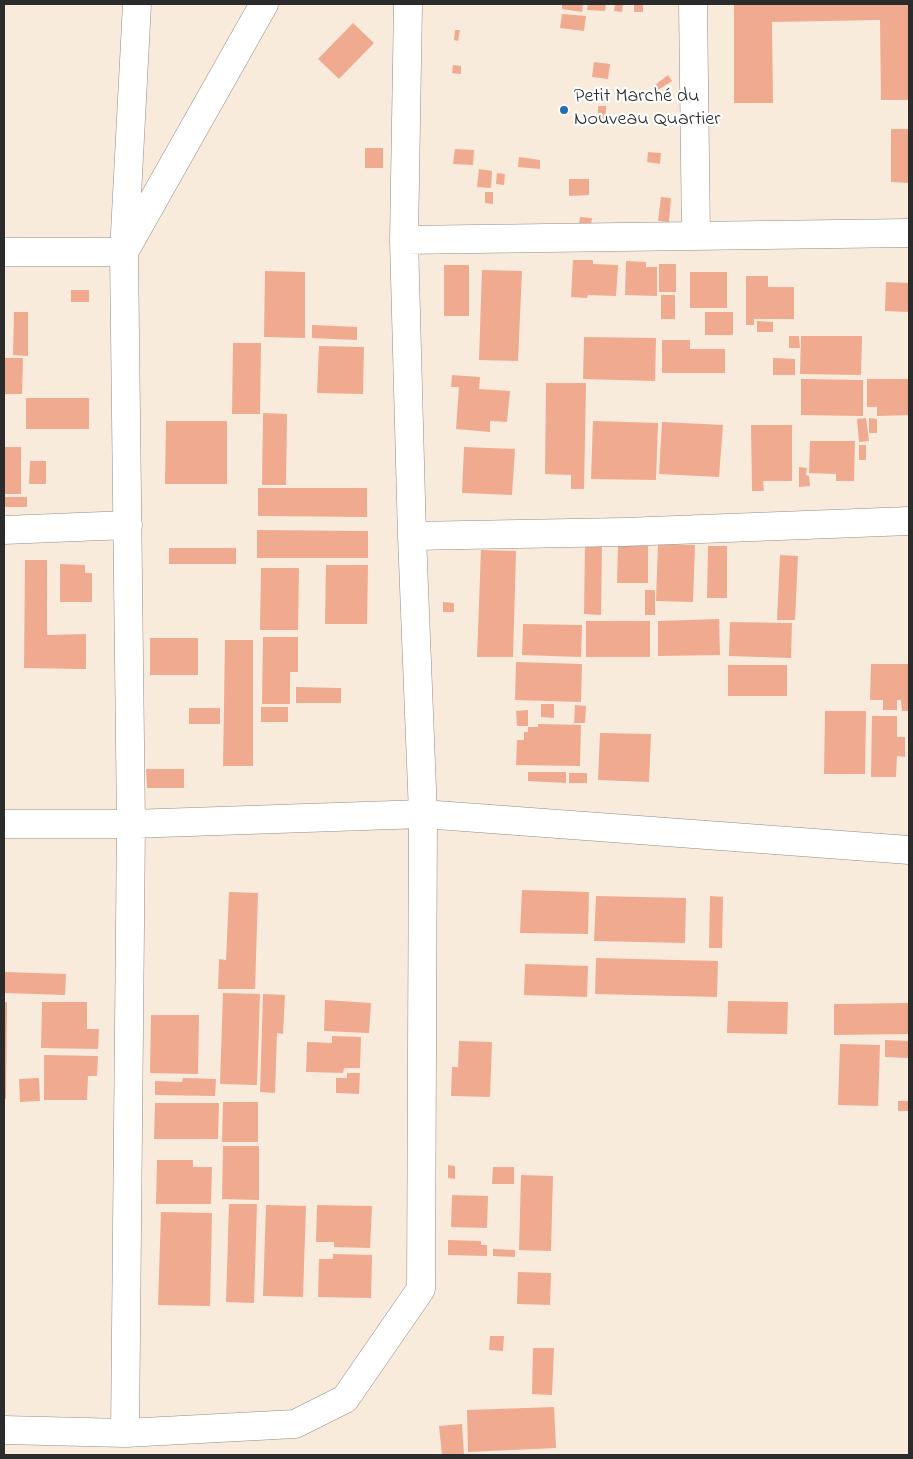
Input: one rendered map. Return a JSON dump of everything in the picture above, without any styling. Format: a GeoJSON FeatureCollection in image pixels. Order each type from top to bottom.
{"type":"FeatureCollection","features":[{"type":"Feature","properties":{"kind":"street"},"geometry":{"type":"LineString","coordinates":[[126,1433],[131,824],[124,252],[137,4]]}},
{"type":"Feature","properties":{"kind":"street"},"geometry":{"type":"LineString","coordinates":[[124,252],[264,4]]}},
{"type":"Feature","properties":{"kind":"street"},"geometry":{"type":"LineString","coordinates":[[4,1430],[126,1433],[295,1424],[345,1399],[421,1289],[423,814],[412,536],[404,240],[408,4]]}},
{"type":"Feature","properties":{"kind":"street"},"geometry":{"type":"LineString","coordinates":[[693,4],[696,236]]}},
{"type":"Feature","properties":{"kind":"street"},"geometry":{"type":"LineString","coordinates":[[404,240],[909,233]]}},
{"type":"Feature","properties":{"kind":"street"},"geometry":{"type":"LineString","coordinates":[[4,252],[124,252]]}},
{"type":"Feature","properties":{"kind":"street"},"geometry":{"type":"LineString","coordinates":[[412,536],[624,532],[909,521]]}},
{"type":"Feature","properties":{"kind":"street"},"geometry":{"type":"LineString","coordinates":[[4,530],[128,525]]}},
{"type":"Feature","properties":{"kind":"street"},"geometry":{"type":"LineString","coordinates":[[4,824],[131,824],[423,814],[909,850]]}},
{"type":"Feature","properties":{"kind":"building"},"geometry":{"type":"Polygon","coordinates":[[[562,4],[583,4],[582,12],[562,9],[562,4]]]}},
{"type":"Feature","properties":{"kind":"building"},"geometry":{"type":"Polygon","coordinates":[[[588,4],[606,4],[605,11],[587,10],[588,4]]]}},
{"type":"Feature","properties":{"kind":"building"},"geometry":{"type":"Polygon","coordinates":[[[615,4],[623,4],[622,12],[614,11],[615,4]]]}},
{"type":"Feature","properties":{"kind":"building"},"geometry":{"type":"Polygon","coordinates":[[[634,4],[643,4],[643,12],[634,12],[634,4]]]}},
{"type":"Feature","properties":{"kind":"building"},"geometry":{"type":"Polygon","coordinates":[[[734,4],[909,4],[909,100],[881,100],[880,20],[772,22],[773,103],[734,103],[734,4]]]}},
{"type":"Feature","properties":{"kind":"building"},"geometry":{"type":"Polygon","coordinates":[[[562,14],[586,16],[584,31],[560,28],[562,14]]]}},
{"type":"Feature","properties":{"kind":"building"},"geometry":{"type":"Polygon","coordinates":[[[353,23],[374,43],[339,79],[318,59],[353,23]]]}},
{"type":"Feature","properties":{"kind":"building"},"geometry":{"type":"Polygon","coordinates":[[[455,30],[460,30],[458,41],[454,40],[455,30]]]}},
{"type":"Feature","properties":{"kind":"building"},"geometry":{"type":"Polygon","coordinates":[[[594,62],[610,64],[608,79],[592,77],[594,62]]]}},
{"type":"Feature","properties":{"kind":"building"},"geometry":{"type":"Polygon","coordinates":[[[453,65],[461,66],[461,74],[452,73],[453,65]]]}},
{"type":"Feature","properties":{"kind":"building"},"geometry":{"type":"Polygon","coordinates":[[[668,75],[672,81],[658,90],[655,85],[668,75]]]}},
{"type":"Feature","properties":{"kind":"building"},"geometry":{"type":"Polygon","coordinates":[[[598,106],[606,106],[606,119],[598,119],[598,106]]]}},
{"type":"Feature","properties":{"kind":"building"},"geometry":{"type":"Polygon","coordinates":[[[891,129],[909,129],[909,183],[891,182],[891,129]]]}},
{"type":"Feature","properties":{"kind":"building"},"geometry":{"type":"Polygon","coordinates":[[[365,148],[383,148],[383,168],[365,168],[365,148]]]}},
{"type":"Feature","properties":{"kind":"building"},"geometry":{"type":"Polygon","coordinates":[[[455,149],[474,150],[473,165],[453,164],[455,149]]]}},
{"type":"Feature","properties":{"kind":"building"},"geometry":{"type":"Polygon","coordinates":[[[648,152],[661,153],[660,164],[647,162],[648,152]]]}},
{"type":"Feature","properties":{"kind":"building"},"geometry":{"type":"Polygon","coordinates":[[[519,157],[540,160],[540,169],[518,167],[519,157]]]}},
{"type":"Feature","properties":{"kind":"building"},"geometry":{"type":"Polygon","coordinates":[[[479,169],[492,171],[491,188],[477,187],[479,169]]]}},
{"type":"Feature","properties":{"kind":"building"},"geometry":{"type":"Polygon","coordinates":[[[497,173],[505,174],[504,185],[496,184],[497,173]]]}},
{"type":"Feature","properties":{"kind":"building"},"geometry":{"type":"Polygon","coordinates":[[[569,179],[589,179],[589,195],[569,196],[569,179]]]}},
{"type":"Feature","properties":{"kind":"building"},"geometry":{"type":"Polygon","coordinates":[[[485,192],[493,192],[493,204],[485,203],[485,192]]]}},
{"type":"Feature","properties":{"kind":"building"},"geometry":{"type":"Polygon","coordinates":[[[661,197],[671,198],[669,222],[658,221],[661,197]]]}},
{"type":"Feature","properties":{"kind":"building"},"geometry":{"type":"Polygon","coordinates":[[[580,217],[592,218],[590,232],[578,230],[580,217]]]}},
{"type":"Feature","properties":{"kind":"building"},"geometry":{"type":"Polygon","coordinates":[[[573,260],[593,260],[593,264],[618,265],[616,296],[588,295],[587,298],[571,297],[573,260]]]}},
{"type":"Feature","properties":{"kind":"building"},"geometry":{"type":"Polygon","coordinates":[[[626,261],[646,262],[646,267],[657,267],[657,296],[625,295],[626,261]]]}},
{"type":"Feature","properties":{"kind":"building"},"geometry":{"type":"Polygon","coordinates":[[[659,264],[676,264],[676,292],[659,292],[659,264]]]}},
{"type":"Feature","properties":{"kind":"building"},"geometry":{"type":"Polygon","coordinates":[[[444,265],[469,265],[469,316],[444,316],[444,265]]]}},
{"type":"Feature","properties":{"kind":"building"},"geometry":{"type":"Polygon","coordinates":[[[482,270],[522,271],[518,361],[479,360],[482,270]]]}},
{"type":"Feature","properties":{"kind":"building"},"geometry":{"type":"Polygon","coordinates":[[[265,271],[305,272],[305,338],[264,337],[265,271]]]}},
{"type":"Feature","properties":{"kind":"building"},"geometry":{"type":"Polygon","coordinates":[[[690,272],[727,272],[727,308],[690,308],[690,272]]]}},
{"type":"Feature","properties":{"kind":"building"},"geometry":{"type":"Polygon","coordinates":[[[746,276],[768,276],[768,287],[794,287],[794,319],[754,319],[754,325],[746,325],[746,276]]]}},
{"type":"Feature","properties":{"kind":"building"},"geometry":{"type":"Polygon","coordinates":[[[886,282],[909,283],[909,312],[885,311],[886,282]]]}},
{"type":"Feature","properties":{"kind":"building"},"geometry":{"type":"Polygon","coordinates":[[[71,290],[89,290],[89,302],[71,302],[71,290]]]}},
{"type":"Feature","properties":{"kind":"building"},"geometry":{"type":"Polygon","coordinates":[[[661,295],[675,295],[675,319],[661,319],[661,295]]]}},
{"type":"Feature","properties":{"kind":"building"},"geometry":{"type":"Polygon","coordinates":[[[14,312],[28,312],[28,356],[13,355],[14,312]]]}},
{"type":"Feature","properties":{"kind":"building"},"geometry":{"type":"Polygon","coordinates":[[[705,312],[733,312],[733,335],[705,335],[705,312]]]}},
{"type":"Feature","properties":{"kind":"building"},"geometry":{"type":"Polygon","coordinates":[[[757,321],[773,322],[773,332],[757,332],[757,321]]]}},
{"type":"Feature","properties":{"kind":"building"},"geometry":{"type":"Polygon","coordinates":[[[312,325],[357,327],[357,340],[312,338],[312,325]]]}},
{"type":"Feature","properties":{"kind":"building"},"geometry":{"type":"Polygon","coordinates":[[[789,336],[799,336],[800,348],[789,348],[789,336]]]}},
{"type":"Feature","properties":{"kind":"building"},"geometry":{"type":"Polygon","coordinates":[[[801,336],[862,336],[861,375],[800,374],[801,336]]]}},
{"type":"Feature","properties":{"kind":"building"},"geometry":{"type":"Polygon","coordinates":[[[584,337],[656,338],[655,381],[583,379],[584,337]]]}},
{"type":"Feature","properties":{"kind":"building"},"geometry":{"type":"Polygon","coordinates":[[[662,340],[690,340],[690,349],[725,349],[725,373],[662,373],[662,340]]]}},
{"type":"Feature","properties":{"kind":"building"},"geometry":{"type":"Polygon","coordinates":[[[233,343],[261,343],[260,414],[232,414],[233,343]]]}},
{"type":"Feature","properties":{"kind":"building"},"geometry":{"type":"Polygon","coordinates":[[[319,346],[364,347],[363,394],[317,393],[319,346]]]}},
{"type":"Feature","properties":{"kind":"building"},"geometry":{"type":"Polygon","coordinates":[[[4,358],[23,358],[22,394],[4,394],[4,358]]]}},
{"type":"Feature","properties":{"kind":"building"},"geometry":{"type":"Polygon","coordinates":[[[773,358],[795,359],[795,375],[773,375],[773,358]]]}},
{"type":"Feature","properties":{"kind":"building"},"geometry":{"type":"Polygon","coordinates":[[[452,375],[480,377],[479,389],[510,391],[507,422],[490,421],[490,432],[456,429],[459,387],[451,387],[452,375]]]}},
{"type":"Feature","properties":{"kind":"building"},"geometry":{"type":"Polygon","coordinates":[[[801,379],[863,380],[863,416],[801,415],[801,379]]]}},
{"type":"Feature","properties":{"kind":"building"},"geometry":{"type":"Polygon","coordinates":[[[867,379],[909,379],[909,415],[877,416],[877,407],[867,407],[867,379]]]}},
{"type":"Feature","properties":{"kind":"building"},"geometry":{"type":"Polygon","coordinates":[[[546,383],[586,383],[584,489],[571,489],[571,475],[545,474],[546,383]]]}},
{"type":"Feature","properties":{"kind":"building"},"geometry":{"type":"Polygon","coordinates":[[[26,398],[89,398],[89,429],[26,429],[26,398]]]}},
{"type":"Feature","properties":{"kind":"building"},"geometry":{"type":"Polygon","coordinates":[[[263,413],[287,414],[286,485],[262,485],[263,413]]]}},
{"type":"Feature","properties":{"kind":"building"},"geometry":{"type":"Polygon","coordinates":[[[866,418],[869,441],[859,442],[857,419],[866,418]]]}},
{"type":"Feature","properties":{"kind":"building"},"geometry":{"type":"Polygon","coordinates":[[[869,418],[877,419],[877,433],[869,433],[869,418]]]}},
{"type":"Feature","properties":{"kind":"building"},"geometry":{"type":"Polygon","coordinates":[[[166,421],[227,421],[227,484],[165,484],[166,421]]]}},
{"type":"Feature","properties":{"kind":"building"},"geometry":{"type":"Polygon","coordinates":[[[593,421],[658,423],[656,480],[591,479],[593,421]]]}},
{"type":"Feature","properties":{"kind":"building"},"geometry":{"type":"Polygon","coordinates":[[[662,422],[723,425],[719,477],[659,474],[662,422]]]}},
{"type":"Feature","properties":{"kind":"building"},"geometry":{"type":"Polygon","coordinates":[[[751,425],[792,425],[792,481],[763,481],[764,491],[752,491],[751,425]]]}},
{"type":"Feature","properties":{"kind":"building"},"geometry":{"type":"Polygon","coordinates":[[[810,441],[855,441],[854,481],[836,481],[836,474],[809,473],[810,441]]]}},
{"type":"Feature","properties":{"kind":"building"},"geometry":{"type":"Polygon","coordinates":[[[859,445],[866,445],[866,460],[859,460],[859,445]]]}},
{"type":"Feature","properties":{"kind":"building"},"geometry":{"type":"Polygon","coordinates":[[[4,447],[21,447],[21,494],[4,494],[4,447]]]}},
{"type":"Feature","properties":{"kind":"building"},"geometry":{"type":"Polygon","coordinates":[[[464,447],[515,449],[512,495],[462,493],[464,447]]]}},
{"type":"Feature","properties":{"kind":"building"},"geometry":{"type":"Polygon","coordinates":[[[30,461],[46,461],[46,484],[29,484],[30,461]]]}},
{"type":"Feature","properties":{"kind":"building"},"geometry":{"type":"Polygon","coordinates":[[[799,467],[807,468],[806,475],[809,476],[810,486],[799,487],[799,467]]]}},
{"type":"Feature","properties":{"kind":"building"},"geometry":{"type":"Polygon","coordinates":[[[258,488],[367,488],[367,517],[258,516],[258,488]]]}},
{"type":"Feature","properties":{"kind":"building"},"geometry":{"type":"Polygon","coordinates":[[[4,497],[27,497],[27,507],[4,507],[4,497]]]}},
{"type":"Feature","properties":{"kind":"building"},"geometry":{"type":"Polygon","coordinates":[[[257,530],[368,531],[368,558],[257,558],[257,530]]]}},
{"type":"Feature","properties":{"kind":"building"},"geometry":{"type":"Polygon","coordinates":[[[585,543],[602,543],[601,615],[584,614],[585,543]]]}},
{"type":"Feature","properties":{"kind":"building"},"geometry":{"type":"Polygon","coordinates":[[[658,544],[695,545],[693,602],[656,601],[658,544]]]}},
{"type":"Feature","properties":{"kind":"building"},"geometry":{"type":"Polygon","coordinates":[[[618,546],[648,546],[648,583],[617,583],[618,546]]]}},
{"type":"Feature","properties":{"kind":"building"},"geometry":{"type":"Polygon","coordinates":[[[708,546],[727,546],[727,598],[707,598],[708,546]]]}},
{"type":"Feature","properties":{"kind":"building"},"geometry":{"type":"Polygon","coordinates":[[[169,548],[236,548],[236,564],[169,564],[169,548]]]}},
{"type":"Feature","properties":{"kind":"building"},"geometry":{"type":"Polygon","coordinates":[[[481,550],[516,551],[513,657],[477,657],[481,550]]]}},
{"type":"Feature","properties":{"kind":"building"},"geometry":{"type":"Polygon","coordinates":[[[780,555],[798,556],[795,620],[777,620],[780,555]]]}},
{"type":"Feature","properties":{"kind":"building"},"geometry":{"type":"Polygon","coordinates":[[[25,560],[47,560],[47,635],[86,634],[86,669],[24,668],[25,560]]]}},
{"type":"Feature","properties":{"kind":"building"},"geometry":{"type":"Polygon","coordinates":[[[60,564],[85,565],[85,573],[92,573],[92,602],[60,602],[60,564]]]}},
{"type":"Feature","properties":{"kind":"building"},"geometry":{"type":"Polygon","coordinates":[[[326,565],[368,565],[367,624],[325,624],[326,565]]]}},
{"type":"Feature","properties":{"kind":"building"},"geometry":{"type":"Polygon","coordinates":[[[261,568],[299,568],[298,630],[260,630],[261,568]]]}},
{"type":"Feature","properties":{"kind":"building"},"geometry":{"type":"Polygon","coordinates":[[[645,590],[655,590],[655,615],[645,615],[645,590]]]}},
{"type":"Feature","properties":{"kind":"building"},"geometry":{"type":"Polygon","coordinates":[[[443,602],[454,603],[454,612],[443,612],[443,602]]]}},
{"type":"Feature","properties":{"kind":"building"},"geometry":{"type":"Polygon","coordinates":[[[719,619],[720,655],[658,656],[658,621],[719,619]]]}},
{"type":"Feature","properties":{"kind":"building"},"geometry":{"type":"Polygon","coordinates":[[[586,621],[650,621],[650,657],[586,657],[586,621]]]}},
{"type":"Feature","properties":{"kind":"building"},"geometry":{"type":"Polygon","coordinates":[[[730,622],[792,623],[791,658],[729,656],[730,622]]]}},
{"type":"Feature","properties":{"kind":"building"},"geometry":{"type":"Polygon","coordinates":[[[523,624],[582,625],[581,657],[522,655],[523,624]]]}},
{"type":"Feature","properties":{"kind":"building"},"geometry":{"type":"Polygon","coordinates":[[[263,637],[298,637],[298,672],[290,672],[290,704],[262,704],[263,637]]]}},
{"type":"Feature","properties":{"kind":"building"},"geometry":{"type":"Polygon","coordinates":[[[150,638],[198,638],[198,675],[150,675],[150,638]]]}},
{"type":"Feature","properties":{"kind":"building"},"geometry":{"type":"Polygon","coordinates":[[[225,640],[253,640],[253,766],[223,766],[225,640]]]}},
{"type":"Feature","properties":{"kind":"building"},"geometry":{"type":"Polygon","coordinates":[[[516,662],[582,664],[581,702],[515,700],[516,662]]]}},
{"type":"Feature","properties":{"kind":"building"},"geometry":{"type":"Polygon","coordinates":[[[871,664],[909,664],[909,711],[902,711],[901,700],[897,700],[897,710],[883,710],[883,700],[870,700],[871,664]]]}},
{"type":"Feature","properties":{"kind":"building"},"geometry":{"type":"Polygon","coordinates":[[[728,665],[787,665],[787,696],[728,696],[728,665]]]}},
{"type":"Feature","properties":{"kind":"building"},"geometry":{"type":"Polygon","coordinates":[[[296,687],[341,688],[341,703],[296,703],[296,687]]]}},
{"type":"Feature","properties":{"kind":"building"},"geometry":{"type":"Polygon","coordinates":[[[541,704],[554,704],[554,718],[541,717],[541,704]]]}},
{"type":"Feature","properties":{"kind":"building"},"geometry":{"type":"Polygon","coordinates":[[[575,705],[586,706],[585,723],[574,723],[575,705]]]}},
{"type":"Feature","properties":{"kind":"building"},"geometry":{"type":"Polygon","coordinates":[[[261,707],[288,707],[288,722],[261,722],[261,707]]]}},
{"type":"Feature","properties":{"kind":"building"},"geometry":{"type":"Polygon","coordinates":[[[189,708],[220,708],[220,724],[189,724],[189,708]]]}},
{"type":"Feature","properties":{"kind":"building"},"geometry":{"type":"Polygon","coordinates":[[[528,710],[528,726],[517,726],[516,711],[528,710]]]}},
{"type":"Feature","properties":{"kind":"building"},"geometry":{"type":"Polygon","coordinates":[[[825,711],[866,711],[865,774],[824,774],[825,711]]]}},
{"type":"Feature","properties":{"kind":"building"},"geometry":{"type":"Polygon","coordinates":[[[872,716],[897,716],[897,737],[905,737],[905,757],[897,756],[896,777],[871,777],[872,716]]]}},
{"type":"Feature","properties":{"kind":"building"},"geometry":{"type":"Polygon","coordinates":[[[538,724],[581,725],[580,766],[516,765],[517,740],[524,740],[524,732],[528,732],[528,727],[538,727],[538,724]]]}},
{"type":"Feature","properties":{"kind":"building"},"geometry":{"type":"Polygon","coordinates":[[[600,733],[651,734],[649,782],[598,780],[600,733]]]}},
{"type":"Feature","properties":{"kind":"building"},"geometry":{"type":"Polygon","coordinates":[[[146,769],[184,769],[184,788],[147,788],[146,769]]]}},
{"type":"Feature","properties":{"kind":"building"},"geometry":{"type":"Polygon","coordinates":[[[528,772],[566,772],[566,783],[528,781],[528,772]]]}},
{"type":"Feature","properties":{"kind":"building"},"geometry":{"type":"Polygon","coordinates":[[[569,773],[587,773],[587,783],[569,783],[569,773]]]}},
{"type":"Feature","properties":{"kind":"building"},"geometry":{"type":"Polygon","coordinates":[[[522,890],[589,892],[588,934],[520,933],[522,890]]]}},
{"type":"Feature","properties":{"kind":"building"},"geometry":{"type":"Polygon","coordinates":[[[229,892],[258,893],[255,989],[218,989],[219,959],[226,960],[229,892]]]}},
{"type":"Feature","properties":{"kind":"building"},"geometry":{"type":"Polygon","coordinates":[[[596,896],[686,898],[685,943],[594,941],[596,896]]]}},
{"type":"Feature","properties":{"kind":"building"},"geometry":{"type":"Polygon","coordinates":[[[710,896],[723,897],[722,948],[709,948],[710,896]]]}},
{"type":"Feature","properties":{"kind":"building"},"geometry":{"type":"Polygon","coordinates":[[[596,958],[718,961],[717,997],[595,994],[596,958]]]}},
{"type":"Feature","properties":{"kind":"building"},"geometry":{"type":"Polygon","coordinates":[[[525,964],[588,966],[587,997],[524,995],[525,964]]]}},
{"type":"Feature","properties":{"kind":"building"},"geometry":{"type":"Polygon","coordinates":[[[4,972],[66,974],[65,995],[4,993],[4,972]]]}},
{"type":"Feature","properties":{"kind":"building"},"geometry":{"type":"Polygon","coordinates":[[[223,993],[260,994],[257,1085],[220,1084],[223,993]]]}},
{"type":"Feature","properties":{"kind":"building"},"geometry":{"type":"Polygon","coordinates":[[[263,994],[285,995],[283,1034],[277,1033],[275,1093],[260,1092],[263,994]]]}},
{"type":"Feature","properties":{"kind":"building"},"geometry":{"type":"Polygon","coordinates":[[[325,1000],[371,1003],[369,1033],[324,1031],[325,1000]]]}},
{"type":"Feature","properties":{"kind":"building"},"geometry":{"type":"Polygon","coordinates":[[[728,1001],[788,1002],[787,1034],[727,1033],[728,1001]]]}},
{"type":"Feature","properties":{"kind":"building"},"geometry":{"type":"Polygon","coordinates":[[[4,1002],[7,1002],[6,1099],[4,1099],[4,1002]]]}},
{"type":"Feature","properties":{"kind":"building"},"geometry":{"type":"Polygon","coordinates":[[[42,1002],[87,1002],[87,1029],[99,1029],[98,1049],[41,1048],[42,1002]]]}},
{"type":"Feature","properties":{"kind":"building"},"geometry":{"type":"Polygon","coordinates":[[[909,1003],[908,1034],[834,1035],[834,1004],[909,1003]]]}},
{"type":"Feature","properties":{"kind":"building"},"geometry":{"type":"Polygon","coordinates":[[[151,1015],[199,1015],[198,1074],[150,1073],[151,1015]]]}},
{"type":"Feature","properties":{"kind":"building"},"geometry":{"type":"Polygon","coordinates":[[[332,1036],[361,1037],[360,1068],[344,1068],[343,1073],[306,1072],[307,1042],[332,1043],[332,1036]]]}},
{"type":"Feature","properties":{"kind":"building"},"geometry":{"type":"Polygon","coordinates":[[[885,1040],[909,1041],[909,1058],[885,1057],[885,1040]]]}},
{"type":"Feature","properties":{"kind":"building"},"geometry":{"type":"Polygon","coordinates":[[[459,1041],[492,1042],[490,1097],[451,1096],[452,1067],[458,1067],[459,1041]]]}},
{"type":"Feature","properties":{"kind":"building"},"geometry":{"type":"Polygon","coordinates":[[[840,1044],[880,1045],[878,1106],[838,1105],[840,1044]]]}},
{"type":"Feature","properties":{"kind":"building"},"geometry":{"type":"Polygon","coordinates":[[[44,1055],[98,1056],[97,1076],[88,1076],[87,1100],[44,1100],[44,1055]]]}},
{"type":"Feature","properties":{"kind":"building"},"geometry":{"type":"Polygon","coordinates":[[[347,1073],[360,1073],[359,1094],[336,1093],[336,1078],[347,1078],[347,1073]]]}},
{"type":"Feature","properties":{"kind":"building"},"geometry":{"type":"Polygon","coordinates":[[[39,1078],[40,1101],[20,1102],[19,1079],[39,1078]]]}},
{"type":"Feature","properties":{"kind":"building"},"geometry":{"type":"Polygon","coordinates":[[[183,1078],[216,1079],[215,1096],[155,1095],[155,1081],[182,1082],[183,1078]]]}},
{"type":"Feature","properties":{"kind":"building"},"geometry":{"type":"Polygon","coordinates":[[[898,1101],[909,1101],[909,1111],[898,1111],[898,1101]]]}},
{"type":"Feature","properties":{"kind":"building"},"geometry":{"type":"Polygon","coordinates":[[[223,1102],[258,1102],[258,1142],[222,1142],[223,1102]]]}},
{"type":"Feature","properties":{"kind":"building"},"geometry":{"type":"Polygon","coordinates":[[[155,1103],[219,1103],[218,1139],[154,1139],[155,1103]]]}},
{"type":"Feature","properties":{"kind":"building"},"geometry":{"type":"Polygon","coordinates":[[[223,1146],[259,1146],[259,1200],[222,1199],[223,1146]]]}},
{"type":"Feature","properties":{"kind":"building"},"geometry":{"type":"Polygon","coordinates":[[[157,1160],[193,1160],[193,1167],[212,1167],[211,1204],[156,1204],[157,1160]]]}},
{"type":"Feature","properties":{"kind":"building"},"geometry":{"type":"Polygon","coordinates":[[[448,1165],[455,1166],[455,1179],[448,1178],[448,1165]]]}},
{"type":"Feature","properties":{"kind":"building"},"geometry":{"type":"Polygon","coordinates":[[[493,1167],[514,1167],[514,1184],[492,1184],[493,1167]]]}},
{"type":"Feature","properties":{"kind":"building"},"geometry":{"type":"Polygon","coordinates":[[[521,1175],[553,1176],[551,1251],[519,1250],[521,1175]]]}},
{"type":"Feature","properties":{"kind":"building"},"geometry":{"type":"Polygon","coordinates":[[[452,1195],[488,1196],[487,1228],[451,1227],[452,1195]]]}},
{"type":"Feature","properties":{"kind":"building"},"geometry":{"type":"Polygon","coordinates":[[[229,1204],[257,1204],[254,1303],[226,1302],[229,1204]]]}},
{"type":"Feature","properties":{"kind":"building"},"geometry":{"type":"Polygon","coordinates":[[[266,1205],[306,1206],[303,1297],[263,1296],[266,1205]]]}},
{"type":"Feature","properties":{"kind":"building"},"geometry":{"type":"Polygon","coordinates":[[[317,1205],[372,1206],[370,1248],[334,1247],[334,1242],[316,1242],[317,1205]]]}},
{"type":"Feature","properties":{"kind":"building"},"geometry":{"type":"Polygon","coordinates":[[[161,1212],[212,1213],[210,1306],[158,1305],[161,1212]]]}},
{"type":"Feature","properties":{"kind":"building"},"geometry":{"type":"Polygon","coordinates":[[[448,1240],[481,1241],[481,1245],[487,1245],[487,1256],[448,1255],[448,1240]]]}},
{"type":"Feature","properties":{"kind":"building"},"geometry":{"type":"Polygon","coordinates":[[[493,1249],[515,1250],[515,1257],[493,1256],[493,1249]]]}},
{"type":"Feature","properties":{"kind":"building"},"geometry":{"type":"Polygon","coordinates":[[[333,1254],[372,1255],[371,1298],[318,1297],[319,1259],[333,1259],[333,1254]]]}},
{"type":"Feature","properties":{"kind":"building"},"geometry":{"type":"Polygon","coordinates":[[[518,1272],[551,1273],[550,1305],[517,1304],[518,1272]]]}},
{"type":"Feature","properties":{"kind":"building"},"geometry":{"type":"Polygon","coordinates":[[[490,1336],[504,1336],[503,1351],[489,1350],[490,1336]]]}},
{"type":"Feature","properties":{"kind":"building"},"geometry":{"type":"Polygon","coordinates":[[[533,1348],[554,1348],[552,1395],[532,1394],[533,1348]]]}},
{"type":"Feature","properties":{"kind":"building"},"geometry":{"type":"Polygon","coordinates":[[[554,1407],[556,1448],[468,1452],[467,1410],[554,1407]]]}},
{"type":"Feature","properties":{"kind":"building"},"geometry":{"type":"Polygon","coordinates":[[[462,1424],[464,1455],[442,1455],[439,1426],[462,1424]]]}},
{"type":"Feature","properties":{"kind":"place","name":"Petit Marché du Nouveau Quartier"},"geometry":{"type":"Point","coordinates":[564,110]}}]}
